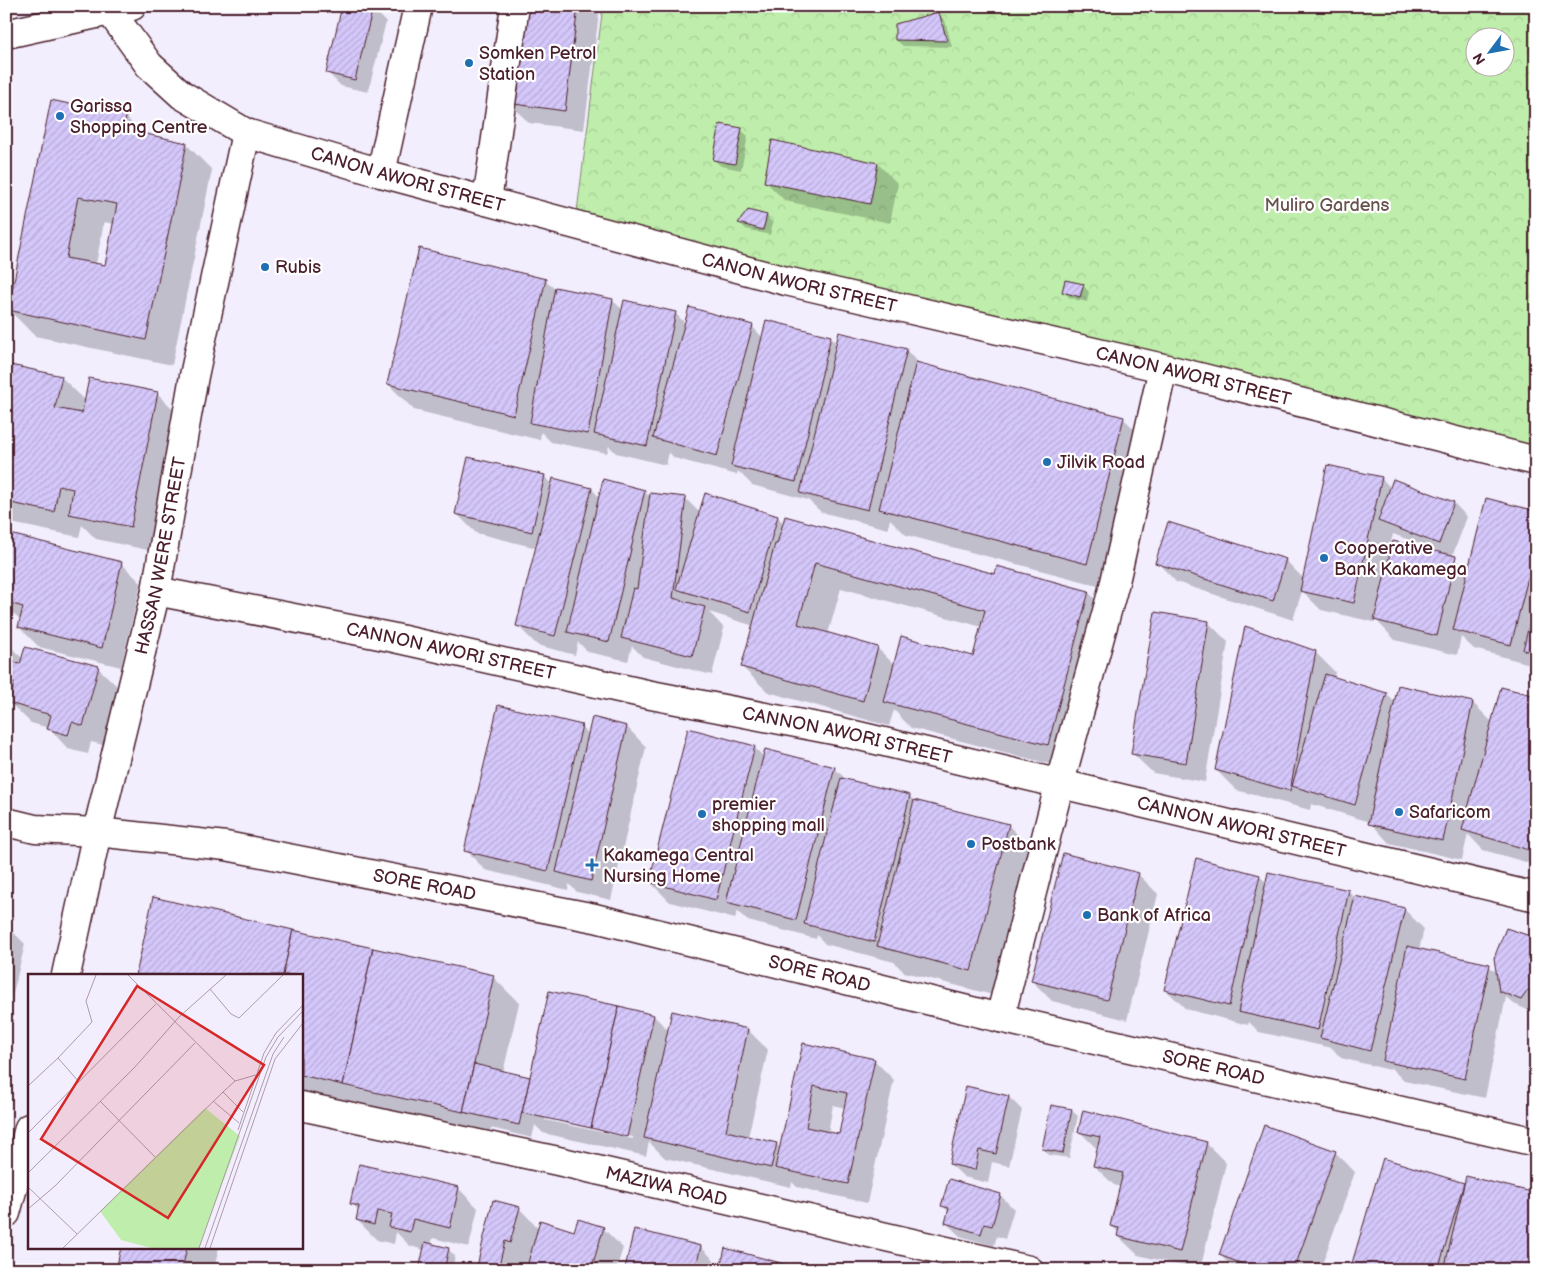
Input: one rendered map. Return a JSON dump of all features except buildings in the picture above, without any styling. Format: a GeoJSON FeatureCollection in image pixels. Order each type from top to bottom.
{"type":"FeatureCollection","features":[{"type":"Feature","properties":{"kind":"street"},"geometry":{"type":"LineString","coordinates":[[380,173],[418,6]]}},
{"type":"Feature","properties":{"kind":"street"},"geometry":{"type":"LineString","coordinates":[[487,201],[515,6]]}},
{"type":"Feature","properties":{"kind":"street"},"geometry":{"type":"LineString","coordinates":[[6,34],[121,9]]}},
{"type":"Feature","properties":{"kind":"street","name":"CANON AWORI STREET"},"geometry":{"type":"LineString","coordinates":[[121,9],[149,65],[182,95],[246,134],[380,173],[786,281],[1163,368],[1536,461]]}},
{"type":"Feature","properties":{"kind":"street","name":"HASSAN WERE STREET"},"geometry":{"type":"LineString","coordinates":[[66,974],[97,832],[156,591],[194,376],[246,134]]}},
{"type":"Feature","properties":{"kind":"street"},"geometry":{"type":"LineString","coordinates":[[1000,1018],[1060,782],[1115,582],[1163,368]]}},
{"type":"Feature","properties":{"kind":"street","name":"CANNON AWORI STREET"},"geometry":{"type":"LineString","coordinates":[[156,591],[390,636],[646,694],[838,731],[1060,782],[1536,897]]}},
{"type":"Feature","properties":{"kind":"street","name":"SORE ROAD"},"geometry":{"type":"LineString","coordinates":[[6,822],[35,829],[97,832],[226,846],[595,918],[1000,1018],[1536,1142]]}},
{"type":"Feature","properties":{"kind":"street","name":"MAZIWA ROAD"},"geometry":{"type":"LineString","coordinates":[[302,1106],[567,1163],[959,1262],[1029,1270]]}},
{"type":"Feature","properties":{"kind":"street"},"geometry":{"type":"LineString","coordinates":[[6,1213],[28,1132]]}},
{"type":"Feature","properties":{"kind":"green space","name":"Muliro Gardens"},"geometry":{"type":"Polygon","coordinates":[[[603,6],[1536,6],[1536,461],[575,227],[603,6]]]}},
{"type":"Feature","properties":{"kind":"place","name":"Somken Petrol Station"},"geometry":{"type":"Point","coordinates":[469,63]}},
{"type":"Feature","properties":{"kind":"place","name":"Garissa Shopping Centre"},"geometry":{"type":"Point","coordinates":[60,116]}},
{"type":"Feature","properties":{"kind":"place","name":"Rubis"},"geometry":{"type":"Point","coordinates":[265,267]}},
{"type":"Feature","properties":{"kind":"place","name":"Jilvik Road"},"geometry":{"type":"Point","coordinates":[1047,462]}},
{"type":"Feature","properties":{"kind":"place","name":"Cooperative Bank Kakamega"},"geometry":{"type":"Point","coordinates":[1324,558]}},
{"type":"Feature","properties":{"kind":"place","name":"Safaricom"},"geometry":{"type":"Point","coordinates":[1399,812]}},
{"type":"Feature","properties":{"kind":"place","name":"premier shopping mall"},"geometry":{"type":"Point","coordinates":[702,814]}},
{"type":"Feature","properties":{"kind":"place","name":"Postbank"},"geometry":{"type":"Point","coordinates":[971,844]}},
{"type":"Feature","properties":{"kind":"place","name":"Kakamega Central Nursing Home"},"geometry":{"type":"Point","coordinates":[592,865]}},
{"type":"Feature","properties":{"kind":"place","name":"Bank of Africa"},"geometry":{"type":"Point","coordinates":[1087,915]}}]}
